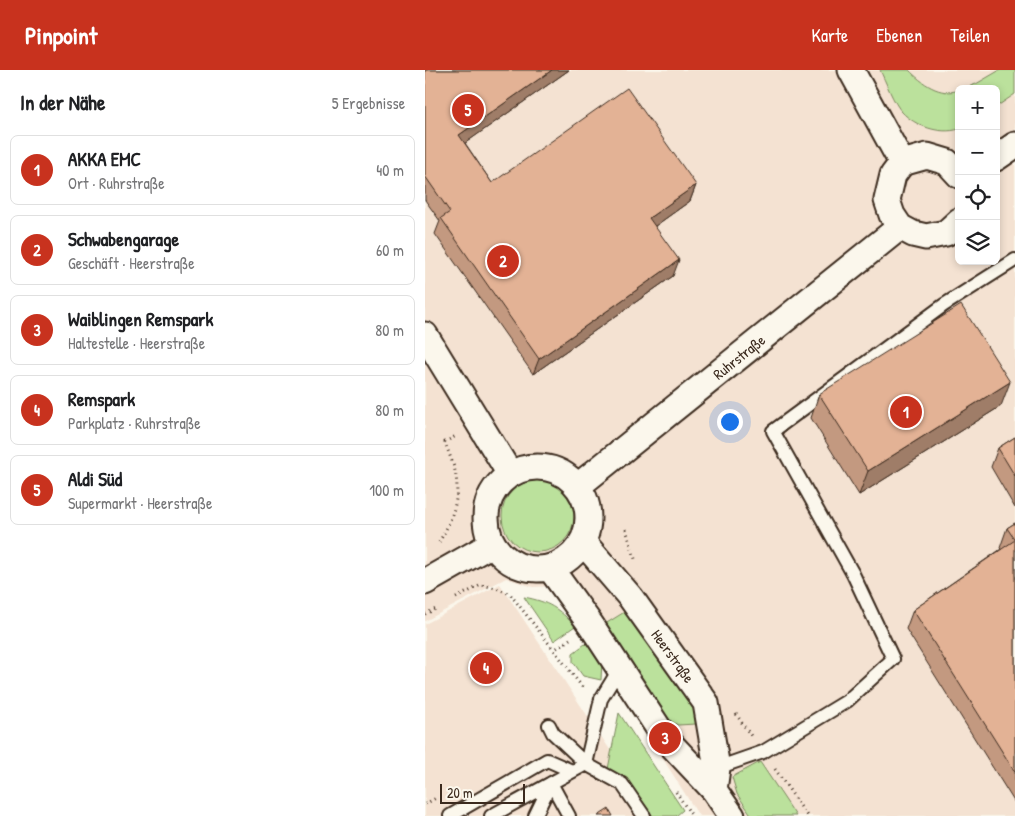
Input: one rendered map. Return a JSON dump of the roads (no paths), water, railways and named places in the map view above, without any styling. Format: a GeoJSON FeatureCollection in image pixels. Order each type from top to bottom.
{"type":"FeatureCollection","features":[{"type":"Feature","properties":{"kind":"street"},"geometry":{"type":"LineString","coordinates":[[851,70],[902,163]]}},
{"type":"Feature","properties":{"kind":"street"},"geometry":{"type":"LineString","coordinates":[[1000,155],[1015,145]]}},
{"type":"Feature","properties":{"kind":"street"},"geometry":{"type":"LineString","coordinates":[[955,171],[947,162],[927,156],[902,163],[893,175],[887,200],[891,215],[900,227],[913,234],[926,237],[946,233],[955,225]]}},
{"type":"Feature","properties":{"kind":"street","name":"Ruhrstraße"},"geometry":{"type":"LineString","coordinates":[[578,486],[900,227]]}},
{"type":"Feature","properties":{"kind":"street"},"geometry":{"type":"LineString","coordinates":[[425,335],[511,474]]}},
{"type":"Feature","properties":{"kind":"street"},"geometry":{"type":"LineString","coordinates":[[539,466],[554,469],[567,476],[578,486],[585,499],[589,514],[588,528],[583,542],[575,554],[564,563],[550,568],[533,570],[517,566],[503,557],[493,544],[487,529],[486,513],[490,498],[498,484],[511,474],[524,468],[539,466]]}},
{"type":"Feature","properties":{"kind":"street","name":"Heerstraße"},"geometry":{"type":"LineString","coordinates":[[583,542],[631,598],[706,702],[715,779],[732,816]]}},
{"type":"Feature","properties":{"kind":"street"},"geometry":{"type":"LineString","coordinates":[[429,592],[493,544]]}},
{"type":"Feature","properties":{"kind":"street","name":"Heerstraße"},"geometry":{"type":"LineString","coordinates":[[550,568],[620,668],[665,738],[715,779]]}},
{"type":"Feature","properties":{"kind":"lane"},"geometry":{"type":"LineString","coordinates":[[715,779],[847,701],[893,659],[853,574],[773,431],[944,305],[1015,260]]}},
{"type":"Feature","properties":{"kind":"lane"},"geometry":{"type":"LineString","coordinates":[[586,764],[601,699],[620,668]]}},
{"type":"Feature","properties":{"kind":"lane"},"geometry":{"type":"LineString","coordinates":[[549,725],[553,733],[586,764],[622,784],[644,816]]}},
{"type":"Feature","properties":{"kind":"lane"},"geometry":{"type":"LineString","coordinates":[[450,816],[547,760],[572,771]]}},
{"type":"Feature","properties":{"kind":"lane"},"geometry":{"type":"LineString","coordinates":[[491,816],[586,764]]}},
{"type":"Feature","properties":{"kind":"lane"},"geometry":{"type":"LineString","coordinates":[[535,816],[551,783]]}},
{"type":"Feature","properties":{"kind":"lane"},"geometry":{"type":"LineString","coordinates":[[551,783],[569,816]]}},
{"type":"Feature","properties":{"kind":"place","name":"Aldi Süd"},"geometry":{"type":"Point","coordinates":[468,110]}},
{"type":"Feature","properties":{"kind":"place","name":"Schwabengarage"},"geometry":{"type":"Point","coordinates":[503,261]}},
{"type":"Feature","properties":{"kind":"place","name":"AKKA EMC"},"geometry":{"type":"Point","coordinates":[906,412]}},
{"type":"Feature","properties":{"kind":"place","name":"Remspark"},"geometry":{"type":"Point","coordinates":[486,668]}},
{"type":"Feature","properties":{"kind":"place","name":"Waiblingen Remspark"},"geometry":{"type":"Point","coordinates":[665,738]}}]}
